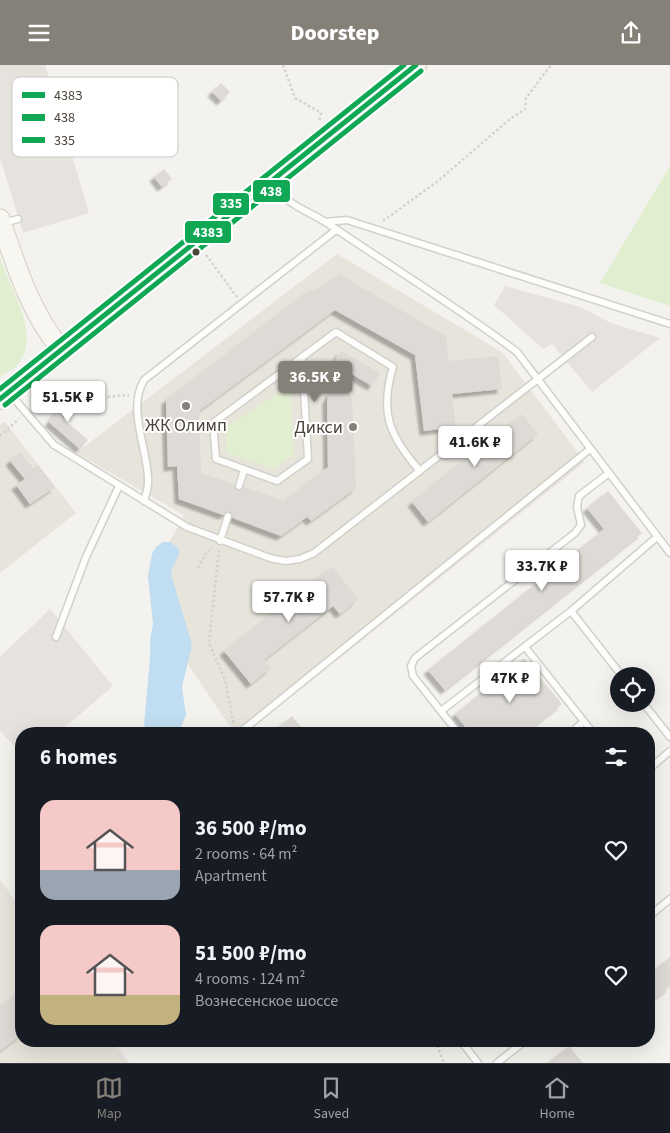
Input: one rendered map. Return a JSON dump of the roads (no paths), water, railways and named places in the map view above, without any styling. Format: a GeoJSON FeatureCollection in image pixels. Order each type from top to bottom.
{"type":"FeatureCollection","features":[{"type":"Feature","properties":{"kind":"main road"},"geometry":{"type":"LineString","coordinates":[[4,395],[60,348],[416,65]]}},
{"type":"Feature","properties":{"kind":"street"},"geometry":{"type":"LineString","coordinates":[[7,221],[18,273],[40,319],[60,348]]}},
{"type":"Feature","properties":{"kind":"lane"},"geometry":{"type":"LineString","coordinates":[[270,181],[282,197],[296,207],[325,222],[484,327],[517,352],[670,553]]}},
{"type":"Feature","properties":{"kind":"lane"},"geometry":{"type":"LineString","coordinates":[[325,222],[347,221],[670,324]]}},
{"type":"Feature","properties":{"kind":"lane"},"geometry":{"type":"LineString","coordinates":[[144,501],[148,480],[137,410],[137,395],[144,380],[336,230]]}},
{"type":"Feature","properties":{"kind":"lane"},"geometry":{"type":"LineString","coordinates":[[302,357],[308,459],[277,481],[216,459],[213,423],[302,357],[336,332],[394,367],[387,398],[392,434],[402,450],[420,471]]}},
{"type":"Feature","properties":{"kind":"lane"},"geometry":{"type":"LineString","coordinates":[[4,395],[26,414],[54,445],[186,527],[220,541],[270,558],[285,561],[300,559],[314,553],[592,337]]}},
{"type":"Feature","properties":{"kind":"lane"},"geometry":{"type":"LineString","coordinates":[[246,727],[590,449]]}},
{"type":"Feature","properties":{"kind":"lane"},"geometry":{"type":"LineString","coordinates":[[239,486],[244,470]]}},
{"type":"Feature","properties":{"kind":"lane"},"geometry":{"type":"LineString","coordinates":[[454,727],[413,676],[411,666],[415,658],[575,533],[581,525],[577,507],[579,496],[609,473]]}},
{"type":"Feature","properties":{"kind":"lane"},"geometry":{"type":"LineString","coordinates":[[56,637],[86,557],[119,486]]}},
{"type":"Feature","properties":{"kind":"lane"},"geometry":{"type":"LineString","coordinates":[[220,541],[228,517]]}},
{"type":"Feature","properties":{"kind":"lane"},"geometry":{"type":"LineString","coordinates":[[441,711],[570,611],[657,537]]}},
{"type":"Feature","properties":{"kind":"lane"},"geometry":{"type":"LineString","coordinates":[[570,611],[615,667]]}},
{"type":"Feature","properties":{"kind":"lane"},"geometry":{"type":"LineString","coordinates":[[525,647],[588,727]]}},
{"type":"Feature","properties":{"kind":"lane"},"geometry":{"type":"LineString","coordinates":[[650,712],[670,737]]}},
{"type":"Feature","properties":{"kind":"lane"},"geometry":{"type":"LineString","coordinates":[[578,727],[584,722]]}},
{"type":"Feature","properties":{"kind":"lane"},"geometry":{"type":"LineString","coordinates":[[655,764],[670,751]]}},
{"type":"Feature","properties":{"kind":"lane"},"geometry":{"type":"LineString","coordinates":[[655,911],[670,899]]}},
{"type":"Feature","properties":{"kind":"lane"},"geometry":{"type":"LineString","coordinates":[[466,1047],[478,1063]]}},
{"type":"Feature","properties":{"kind":"lane"},"geometry":{"type":"LineString","coordinates":[[497,1063],[517,1047]]}},
{"type":"Feature","properties":{"kind":"water"},"geometry":{"type":"Polygon","coordinates":[[[163,542],[171,542],[179,549],[171,574],[192,645],[182,687],[186,715],[181,727],[145,727],[144,724],[150,640],[153,624],[148,576],[152,554],[156,547],[163,542]]]}},
{"type":"Feature","properties":{"kind":"place","name":"ЖК Олимп"},"geometry":{"type":"Point","coordinates":[186,406]}},
{"type":"Feature","properties":{"kind":"place","name":"Дикси"},"geometry":{"type":"Point","coordinates":[353,427]}}]}
